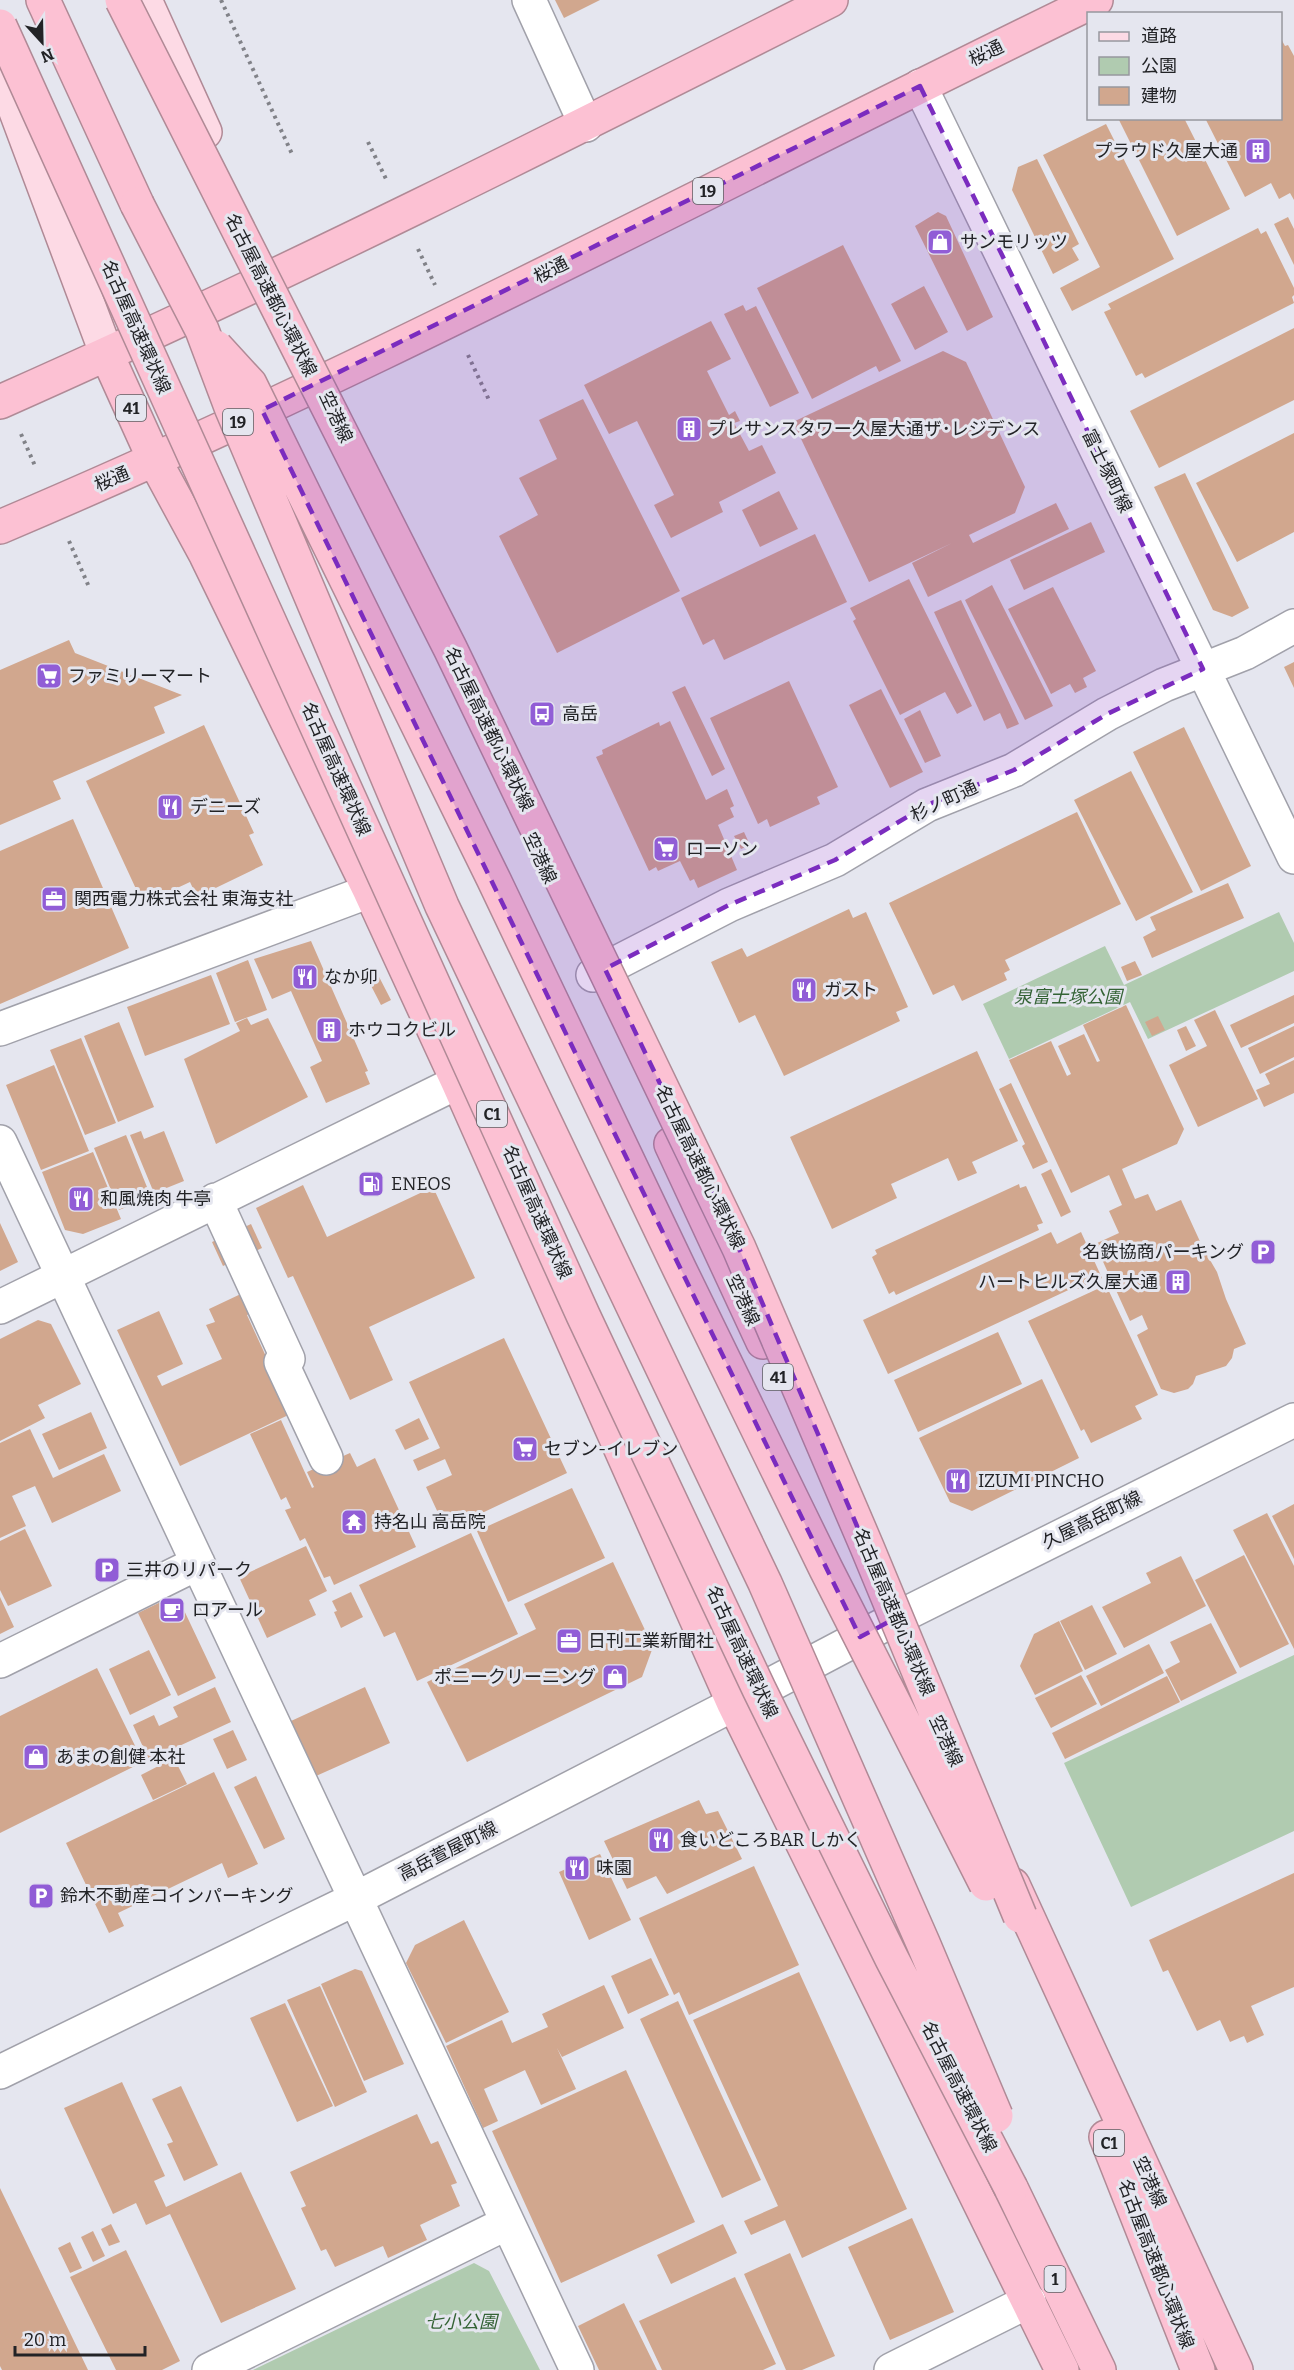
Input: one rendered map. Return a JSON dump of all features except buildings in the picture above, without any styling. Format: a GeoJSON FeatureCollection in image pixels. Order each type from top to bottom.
{"type":"FeatureCollection","features":[{"type":"Feature","properties":{"kind":"highway"},"geometry":{"type":"LineString","coordinates":[[43,0],[138,204],[202,330],[231,407],[442,906],[765,1583],[923,1943],[1002,2130],[1011,2188]]}},
{"type":"Feature","properties":{"kind":"highway","name":"名古屋高速都心環状線"},"geometry":{"type":"LineString","coordinates":[[122,0],[450,648],[740,1248],[1020,1916],[1198,2370]]}},
{"type":"Feature","properties":{"kind":"highway"},"geometry":{"type":"LineString","coordinates":[[0,402],[273,278],[586,125],[831,0]]}},
{"type":"Feature","properties":{"kind":"highway","name":"桜通"},"geometry":{"type":"LineString","coordinates":[[0,527],[155,461],[321,383],[1096,0]]}},
{"type":"Feature","properties":{"kind":"highway","name":"名古屋高速環状線"},"geometry":{"type":"LineString","coordinates":[[0,26],[593,1336],[759,1689],[892,1959],[1011,2188]]}},
{"type":"Feature","properties":{"kind":"highway","name":"空港線"},"geometry":{"type":"LineString","coordinates":[[273,278],[1236,2370]]}},
{"type":"Feature","properties":{"kind":"highway"},"geometry":{"type":"LineString","coordinates":[[202,330],[250,384],[493,878],[680,1270],[831,1579],[985,1884],[1020,1916]]}},
{"type":"Feature","properties":{"kind":"highway","name":"41"},"geometry":{"type":"LineString","coordinates":[[107,355],[155,461],[206,555],[370,891],[458,1082],[734,1704],[1062,2370]]}},
{"type":"Feature","properties":{"kind":"highway","name":"1"},"geometry":{"type":"LineString","coordinates":[[1011,2188],[1099,2370]]}},
{"type":"Feature","properties":{"kind":"main road","name":"空港線"},"geometry":{"type":"LineString","coordinates":[[145,0],[273,278]]}},
{"type":"Feature","properties":{"kind":"main road"},"geometry":{"type":"LineString","coordinates":[[0,69],[107,355]]}},
{"type":"Feature","properties":{"kind":"street"},"geometry":{"type":"LineString","coordinates":[[529,0],[586,125]]}},
{"type":"Feature","properties":{"kind":"street","name":"富士塚町線"},"geometry":{"type":"LineString","coordinates":[[920,86],[1294,857]]}},
{"type":"Feature","properties":{"kind":"street","name":"杉ノ町通"},"geometry":{"type":"LineString","coordinates":[[593,975],[729,905],[835,860],[927,805],[1014,770],[1107,714],[1164,685],[1245,653],[1294,626]]}},
{"type":"Feature","properties":{"kind":"street"},"geometry":{"type":"LineString","coordinates":[[0,1029],[370,891]]}},
{"type":"Feature","properties":{"kind":"street"},"geometry":{"type":"LineString","coordinates":[[0,1307],[458,1082]]}},
{"type":"Feature","properties":{"kind":"street"},"geometry":{"type":"LineString","coordinates":[[0,1142],[577,2370]]}},
{"type":"Feature","properties":{"kind":"street"},"geometry":{"type":"LineString","coordinates":[[215,1200],[288,1359],[281,1362],[326,1458]]}},
{"type":"Feature","properties":{"kind":"street","name":"久屋高岳町線"},"geometry":{"type":"LineString","coordinates":[[891,1621],[1294,1420]]}},
{"type":"Feature","properties":{"kind":"street"},"geometry":{"type":"LineString","coordinates":[[0,1661],[198,1563]]}},
{"type":"Feature","properties":{"kind":"street","name":"高岳萱屋町線"},"geometry":{"type":"LineString","coordinates":[[0,2072],[355,1899],[891,1621]]}},
{"type":"Feature","properties":{"kind":"street"},"geometry":{"type":"LineString","coordinates":[[209,2370],[507,2223]]}},
{"type":"Feature","properties":{"kind":"street"},"geometry":{"type":"LineString","coordinates":[[891,2370],[1029,2301]]}},
{"type":"Feature","properties":{"kind":"path"},"geometry":{"type":"LineString","coordinates":[[221,0],[293,156]]}},
{"type":"Feature","properties":{"kind":"path"},"geometry":{"type":"LineString","coordinates":[[368,142],[489,400]]}},
{"type":"Feature","properties":{"kind":"highlighted area"},"geometry":{"type":"Polygon","coordinates":[[[920,86],[1203,669],[1107,714],[1014,770],[927,805],[835,860],[729,905],[605,969],[739,1248],[896,1618],[860,1637],[262,410],[920,86]]]}},
{"type":"Feature","properties":{"kind":"green space","name":"泉富士塚公園"},"geometry":{"type":"Polygon","coordinates":[[[1279,912],[1294,943],[1294,971],[1148,1039],[1130,1002],[1009,1059],[983,1004],[1105,946],[1124,985],[1279,912]]]}},
{"type":"Feature","properties":{"kind":"green space"},"geometry":{"type":"Polygon","coordinates":[[[1294,1655],[1294,1831],[1131,1907],[1064,1763],[1294,1655]]]}},
{"type":"Feature","properties":{"kind":"green space","name":"七小公園"},"geometry":{"type":"Polygon","coordinates":[[[474,2263],[489,2271],[540,2370],[253,2370],[474,2263]]]}},
{"type":"Feature","properties":{"kind":"place","name":"プラウド久屋大通"},"geometry":{"type":"Point","coordinates":[1258,151]}},
{"type":"Feature","properties":{"kind":"place","name":"サンモリッツ"},"geometry":{"type":"Point","coordinates":[940,242]}},
{"type":"Feature","properties":{"kind":"place","name":"プレサンスタワー久屋大通ザ･レジデンス"},"geometry":{"type":"Point","coordinates":[689,429]}},
{"type":"Feature","properties":{"kind":"place","name":"ファミリーマート"},"geometry":{"type":"Point","coordinates":[49,676]}},
{"type":"Feature","properties":{"kind":"place","name":"高岳"},"geometry":{"type":"Point","coordinates":[542,714]}},
{"type":"Feature","properties":{"kind":"place","name":"デニーズ"},"geometry":{"type":"Point","coordinates":[170,807]}},
{"type":"Feature","properties":{"kind":"place","name":"ローソン"},"geometry":{"type":"Point","coordinates":[666,849]}},
{"type":"Feature","properties":{"kind":"place","name":"関西電力株式会社 東海支社"},"geometry":{"type":"Point","coordinates":[54,899]}},
{"type":"Feature","properties":{"kind":"place","name":"なか卯"},"geometry":{"type":"Point","coordinates":[305,977]}},
{"type":"Feature","properties":{"kind":"place","name":"ガスト"},"geometry":{"type":"Point","coordinates":[804,990]}},
{"type":"Feature","properties":{"kind":"place","name":"ホウコクビル"},"geometry":{"type":"Point","coordinates":[329,1030]}},
{"type":"Feature","properties":{"kind":"place","name":"ENEOS"},"geometry":{"type":"Point","coordinates":[371,1184]}},
{"type":"Feature","properties":{"kind":"place","name":"和風焼肉 牛亭"},"geometry":{"type":"Point","coordinates":[81,1199]}},
{"type":"Feature","properties":{"kind":"place","name":"名鉄協商パーキング"},"geometry":{"type":"Point","coordinates":[1263,1252]}},
{"type":"Feature","properties":{"kind":"place","name":"ハートヒルズ久屋大通"},"geometry":{"type":"Point","coordinates":[1178,1282]}},
{"type":"Feature","properties":{"kind":"place","name":"セブン-イレブン"},"geometry":{"type":"Point","coordinates":[525,1449]}},
{"type":"Feature","properties":{"kind":"place","name":"IZUMI PINCHO"},"geometry":{"type":"Point","coordinates":[958,1481]}},
{"type":"Feature","properties":{"kind":"place","name":"持名山 高岳院"},"geometry":{"type":"Point","coordinates":[354,1522]}},
{"type":"Feature","properties":{"kind":"place","name":"三井のリパーク"},"geometry":{"type":"Point","coordinates":[107,1570]}},
{"type":"Feature","properties":{"kind":"place","name":"ロアール"},"geometry":{"type":"Point","coordinates":[172,1610]}},
{"type":"Feature","properties":{"kind":"place","name":"日刊工業新聞社"},"geometry":{"type":"Point","coordinates":[569,1641]}},
{"type":"Feature","properties":{"kind":"place","name":"ポニークリーニング"},"geometry":{"type":"Point","coordinates":[615,1677]}},
{"type":"Feature","properties":{"kind":"place","name":"あまの創健 本社"},"geometry":{"type":"Point","coordinates":[36,1757]}},
{"type":"Feature","properties":{"kind":"place","name":"食いどころBAR しかく"},"geometry":{"type":"Point","coordinates":[661,1840]}},
{"type":"Feature","properties":{"kind":"place","name":"味園"},"geometry":{"type":"Point","coordinates":[577,1868]}},
{"type":"Feature","properties":{"kind":"place","name":"鈴木不動産コインパーキング"},"geometry":{"type":"Point","coordinates":[41,1896]}}]}
